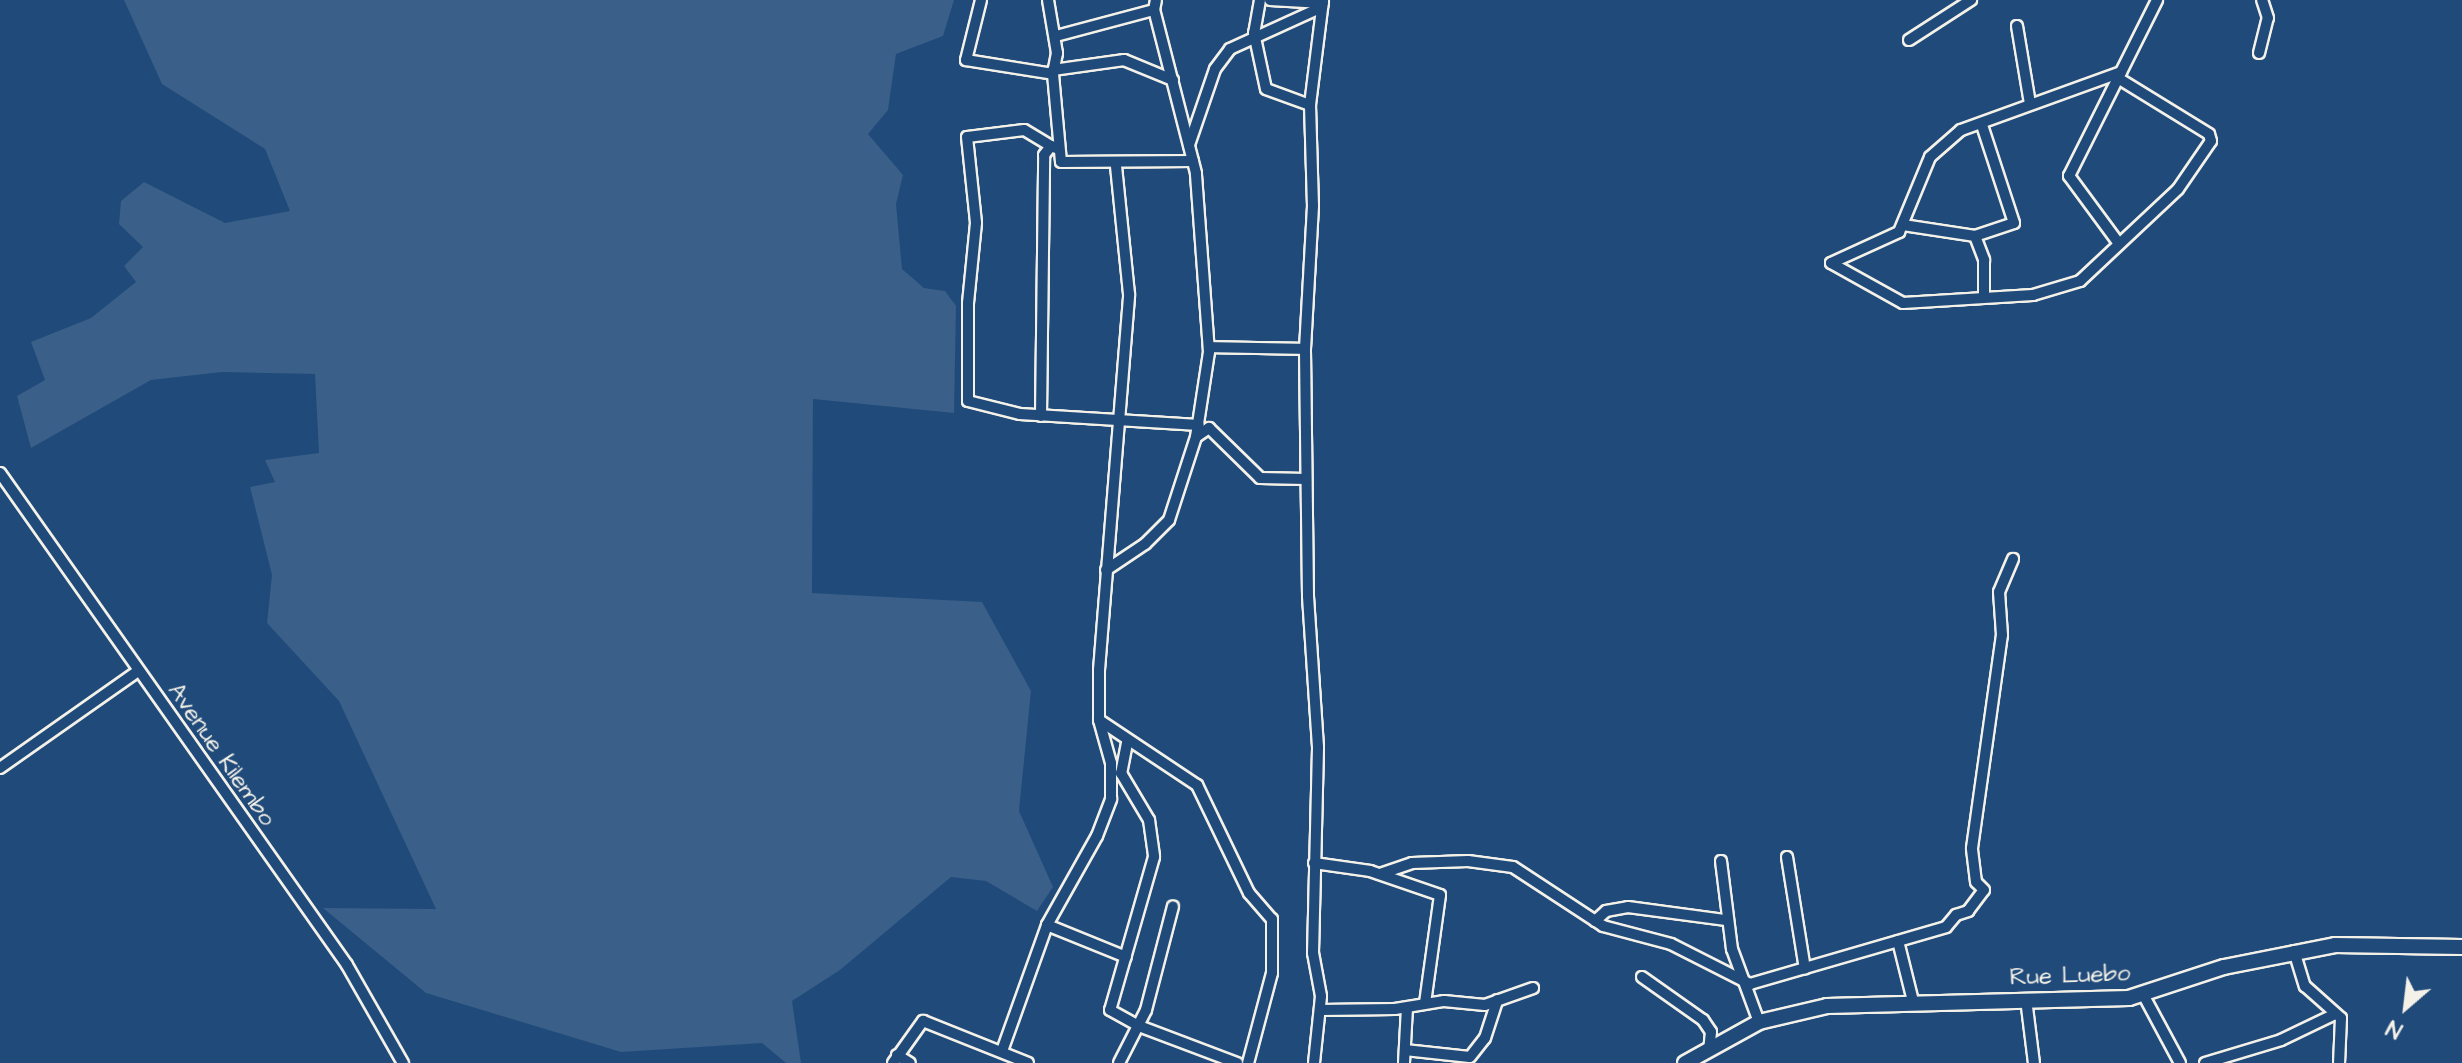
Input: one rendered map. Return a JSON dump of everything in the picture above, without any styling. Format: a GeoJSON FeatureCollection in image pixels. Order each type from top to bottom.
{"type":"FeatureCollection","features":[{"type":"Feature","properties":{"kind":"street"},"geometry":{"type":"LineString","coordinates":[[981,0],[966,60],[1053,72],[1124,60],[1173,80]]}},
{"type":"Feature","properties":{"kind":"street"},"geometry":{"type":"LineString","coordinates":[[1048,0],[1056,36],[1053,72],[1055,147],[1065,164],[1087,159],[1116,165],[1193,161]]}},
{"type":"Feature","properties":{"kind":"street"},"geometry":{"type":"LineString","coordinates":[[1260,0],[1255,38],[1266,89],[1310,105]]}},
{"type":"Feature","properties":{"kind":"street"},"geometry":{"type":"LineString","coordinates":[[1270,0],[1323,3]]}},
{"type":"Feature","properties":{"kind":"street"},"geometry":{"type":"LineString","coordinates":[[1909,40],[1971,0]]}},
{"type":"Feature","properties":{"kind":"street"},"geometry":{"type":"LineString","coordinates":[[2117,241],[2069,176],[2157,0]]}},
{"type":"Feature","properties":{"kind":"street"},"geometry":{"type":"LineString","coordinates":[[2259,53],[2268,18],[2262,0]]}},
{"type":"Feature","properties":{"kind":"street"},"geometry":{"type":"LineString","coordinates":[[1189,145],[1215,69],[1230,49],[1323,3]]}},
{"type":"Feature","properties":{"kind":"street"},"geometry":{"type":"LineString","coordinates":[[1314,1063],[1321,1010],[1313,953],[1318,747],[1306,479],[1305,349],[1313,206],[1310,105],[1323,3]]}},
{"type":"Feature","properties":{"kind":"street"},"geometry":{"type":"LineString","coordinates":[[1056,36],[1155,5],[1193,161],[1204,240],[1209,347],[1196,437],[1169,520],[1145,544],[1106,570]]}},
{"type":"Feature","properties":{"kind":"street"},"geometry":{"type":"LineString","coordinates":[[2017,26],[2030,104]]}},
{"type":"Feature","properties":{"kind":"street"},"geometry":{"type":"LineString","coordinates":[[2120,75],[2209,134],[2211,141],[2178,189],[2117,241],[2100,266],[2067,286],[2028,295],[1984,295],[1903,303],[1831,263],[1893,236],[1903,225],[1930,157],[1961,130],[2120,75]]}},
{"type":"Feature","properties":{"kind":"street"},"geometry":{"type":"LineString","coordinates":[[1903,225],[1975,236],[2015,221],[1982,125]]}},
{"type":"Feature","properties":{"kind":"street"},"geometry":{"type":"LineString","coordinates":[[1055,147],[1024,130],[967,137],[976,223],[968,303],[968,401],[1041,416],[1199,425]]}},
{"type":"Feature","properties":{"kind":"street"},"geometry":{"type":"LineString","coordinates":[[1041,416],[1044,155],[1055,147]]}},
{"type":"Feature","properties":{"kind":"street"},"geometry":{"type":"LineString","coordinates":[[1002,1051],[1047,925],[1097,836],[1111,799],[1111,763],[1099,720],[1106,570],[1129,294],[1116,165]]}},
{"type":"Feature","properties":{"kind":"street"},"geometry":{"type":"LineString","coordinates":[[1975,236],[1984,260],[1984,295]]}},
{"type":"Feature","properties":{"kind":"street"},"geometry":{"type":"LineString","coordinates":[[1209,347],[1305,349]]}},
{"type":"Feature","properties":{"kind":"street"},"geometry":{"type":"LineString","coordinates":[[1196,437],[1209,428],[1260,478],[1306,479]]}},
{"type":"Feature","properties":{"kind":"street","name":"Avenue Kilembo"},"geometry":{"type":"LineString","coordinates":[[0,473],[347,965],[403,1063]]}},
{"type":"Feature","properties":{"kind":"street"},"geometry":{"type":"LineString","coordinates":[[1380,874],[1412,863],[1468,861],[1513,867],[1550,886],[1595,921],[1671,944],[1750,984],[1946,927],[1982,897],[1972,848],[2002,635],[1999,592],[2013,559]]}},
{"type":"Feature","properties":{"kind":"street"},"geometry":{"type":"LineString","coordinates":[[0,768],[138,671]]}},
{"type":"Feature","properties":{"kind":"street"},"geometry":{"type":"LineString","coordinates":[[1099,720],[1127,743],[1197,785],[1249,893],[1272,919],[1272,973],[1248,1063]]}},
{"type":"Feature","properties":{"kind":"street"},"geometry":{"type":"LineString","coordinates":[[1127,743],[1121,773],[1149,820],[1154,857],[1110,1010],[1139,1026],[1237,1063]]}},
{"type":"Feature","properties":{"kind":"street"},"geometry":{"type":"LineString","coordinates":[[1787,857],[1805,969]]}},
{"type":"Feature","properties":{"kind":"street"},"geometry":{"type":"LineString","coordinates":[[1721,861],[1726,920],[1739,980],[1759,1022]]}},
{"type":"Feature","properties":{"kind":"street"},"geometry":{"type":"LineString","coordinates":[[1314,863],[1380,874],[1421,886],[1442,898],[1425,1003]]}},
{"type":"Feature","properties":{"kind":"street"},"geometry":{"type":"LineString","coordinates":[[1412,863],[1411,874],[1421,886]]}},
{"type":"Feature","properties":{"kind":"street"},"geometry":{"type":"LineString","coordinates":[[1119,1063],[1139,1026],[1165,951],[1173,906]]}},
{"type":"Feature","properties":{"kind":"street"},"geometry":{"type":"LineString","coordinates":[[1595,921],[1606,911],[1628,907],[1726,920]]}},
{"type":"Feature","properties":{"kind":"street"},"geometry":{"type":"LineString","coordinates":[[1047,925],[1126,957]]}},
{"type":"Feature","properties":{"kind":"street"},"geometry":{"type":"LineString","coordinates":[[1898,941],[1913,1001]]}},
{"type":"Feature","properties":{"kind":"street","name":"Rue Luebo"},"geometry":{"type":"LineString","coordinates":[[1685,1063],[1759,1022],[1827,1006],[2144,996],[2224,967],[2294,951],[2382,942],[2462,947]]}},
{"type":"Feature","properties":{"kind":"street"},"geometry":{"type":"LineString","coordinates":[[2294,951],[2305,986],[2321,995],[2343,1024],[2339,1063]]}},
{"type":"Feature","properties":{"kind":"street"},"geometry":{"type":"LineString","coordinates":[[1642,977],[1703,1020],[1711,1032],[1709,1052]]}},
{"type":"Feature","properties":{"kind":"street"},"geometry":{"type":"LineString","coordinates":[[1321,1010],[1407,1008],[1425,1003],[1485,1005],[1518,997],[1533,988]]}},
{"type":"Feature","properties":{"kind":"street"},"geometry":{"type":"LineString","coordinates":[[2144,996],[2180,1063]]}},
{"type":"Feature","properties":{"kind":"street"},"geometry":{"type":"LineString","coordinates":[[2026,999],[2034,1063]]}},
{"type":"Feature","properties":{"kind":"street"},"geometry":{"type":"LineString","coordinates":[[1405,1050],[1470,1057],[1485,1038],[1497,1000]]}},
{"type":"Feature","properties":{"kind":"street"},"geometry":{"type":"LineString","coordinates":[[1404,1063],[1407,1008]]}},
{"type":"Feature","properties":{"kind":"street"},"geometry":{"type":"LineString","coordinates":[[2205,1063],[2281,1040],[2335,1014]]}},
{"type":"Feature","properties":{"kind":"street"},"geometry":{"type":"LineString","coordinates":[[910,1063],[895,1059],[923,1021],[1028,1063]]}},
{"type":"Feature","properties":{"kind":"shaded area"},"geometry":{"type":"Polygon","coordinates":[[[124,0],[954,0],[943,36],[896,54],[888,110],[868,134],[903,175],[896,204],[902,269],[924,288],[945,291],[956,306],[954,413],[813,399],[812,593],[982,602],[1031,691],[1019,811],[1053,887],[1037,911],[986,881],[951,877],[840,970],[792,1001],[801,1063],[786,1063],[762,1043],[621,1052],[426,993],[323,908],[436,909],[339,701],[267,623],[272,575],[250,487],[275,482],[265,460],[319,453],[315,374],[222,372],[151,380],[31,448],[17,396],[45,380],[31,342],[91,318],[136,282],[124,266],[143,247],[119,224],[121,201],[144,182],[225,223],[290,211],[265,149],[162,84],[124,0]]]}}]}
